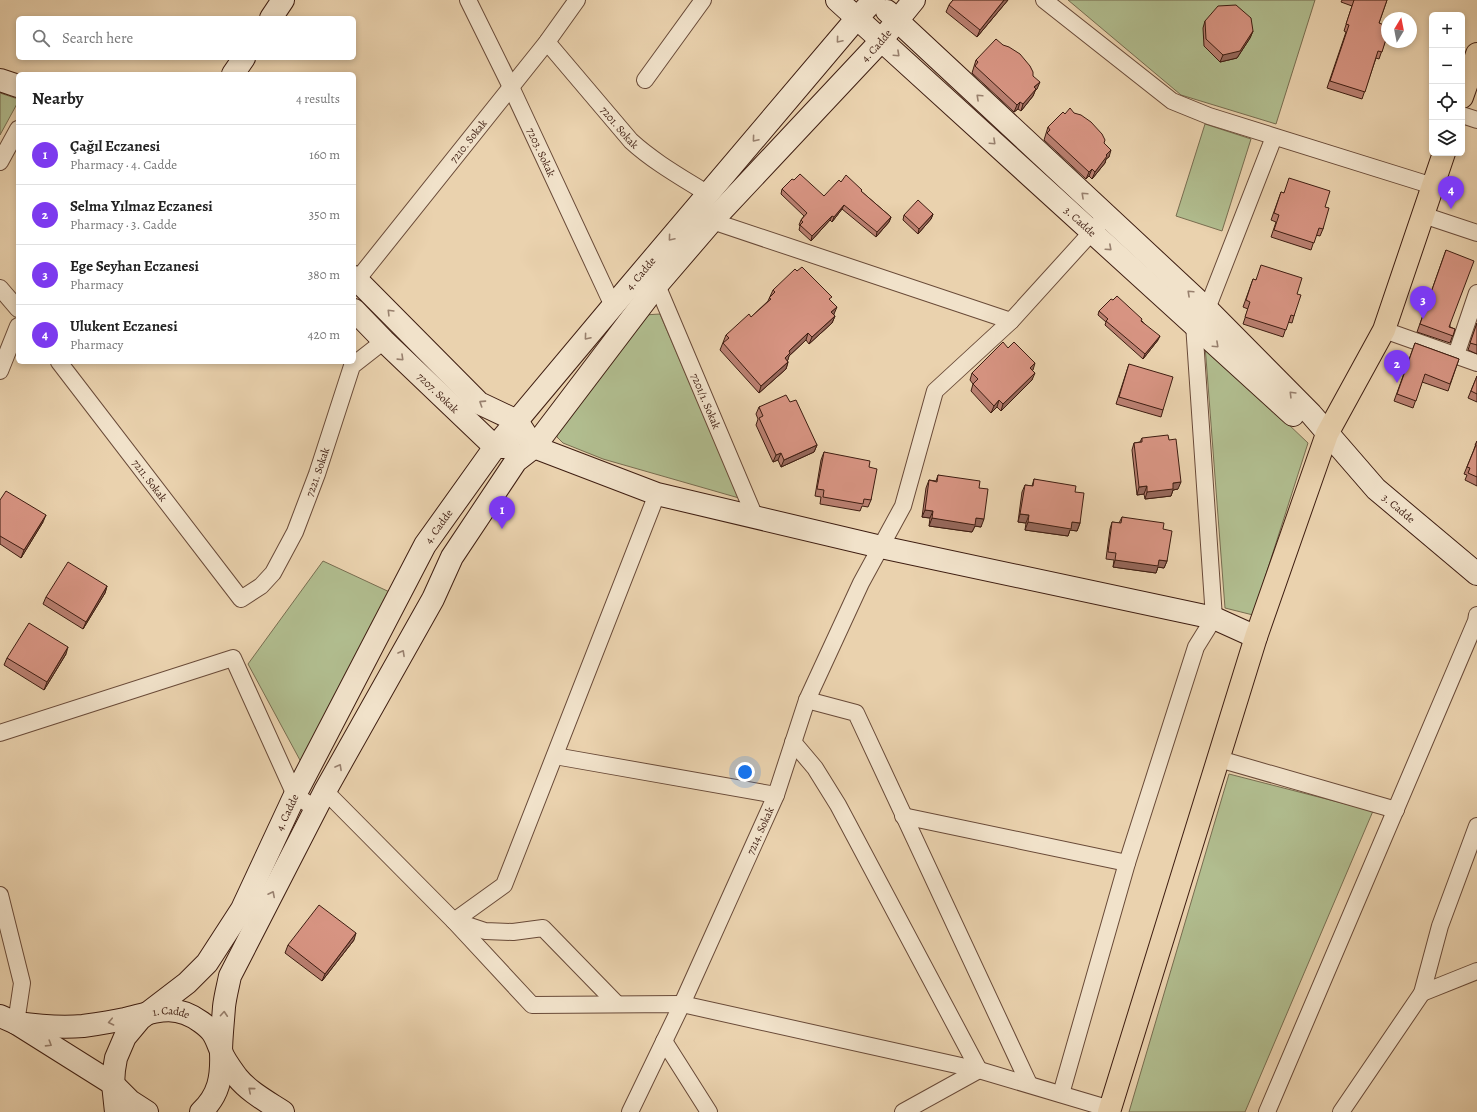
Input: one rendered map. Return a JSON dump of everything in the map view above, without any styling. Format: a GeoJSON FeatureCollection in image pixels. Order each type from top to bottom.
{"type":"FeatureCollection","features":[{"type":"Feature","properties":{"kind":"main road"},"geometry":{"type":"LineString","coordinates":[[1465,88],[1477,54]]}},
{"type":"Feature","properties":{"kind":"main road"},"geometry":{"type":"LineString","coordinates":[[1110,1110],[1256,637],[1328,434],[1384,330],[1443,156]]}},
{"type":"Feature","properties":{"kind":"street"},"geometry":{"type":"LineString","coordinates":[[272,16],[283,0]]}},
{"type":"Feature","properties":{"kind":"street","name":"7203. Sokak"},"geometry":{"type":"LineString","coordinates":[[468,0],[511,87],[613,306]]}},
{"type":"Feature","properties":{"kind":"street","name":"7210. Sokak"},"geometry":{"type":"LineString","coordinates":[[356,278],[547,42],[577,0]]}},
{"type":"Feature","properties":{"kind":"street"},"geometry":{"type":"LineString","coordinates":[[645,80],[703,0]]}},
{"type":"Feature","properties":{"kind":"street","name":"3. Cadde"},"geometry":{"type":"LineString","coordinates":[[837,0],[1092,233],[1201,317],[1311,414],[1376,489],[1477,574]]}},
{"type":"Feature","properties":{"kind":"street","name":"3. Cadde"},"geometry":{"type":"LineString","coordinates":[[876,0],[1107,216],[1201,317]]}},
{"type":"Feature","properties":{"kind":"street","name":"4. Cadde"},"geometry":{"type":"LineString","coordinates":[[116,1112],[112,1084],[116,1058],[122,1042],[132,1028],[149,1012],[187,983],[207,963],[242,909],[295,795],[425,545],[495,447],[858,18],[876,0]]}},
{"type":"Feature","properties":{"kind":"street","name":"4. Cadde"},"geometry":{"type":"LineString","coordinates":[[202,1112],[217,1090],[222,1071],[221,1052],[224,1005],[230,976],[320,800],[433,599],[452,557],[516,461],[534,447],[657,285],[712,221],[881,40],[914,0]]}},
{"type":"Feature","properties":{"kind":"street"},"geometry":{"type":"LineString","coordinates":[[1044,0],[1172,101],[1209,116],[1433,186]]}},
{"type":"Feature","properties":{"kind":"street","name":"7201. Sokak"},"geometry":{"type":"LineString","coordinates":[[547,42],[631,141],[643,153],[708,194]]}},
{"type":"Feature","properties":{"kind":"street"},"geometry":{"type":"LineString","coordinates":[[234,72],[243,60]]}},
{"type":"Feature","properties":{"kind":"street"},"geometry":{"type":"LineString","coordinates":[[0,80],[16,85]]}},
{"type":"Feature","properties":{"kind":"street"},"geometry":{"type":"LineString","coordinates":[[1465,116],[1477,120]]}},
{"type":"Feature","properties":{"kind":"street"},"geometry":{"type":"LineString","coordinates":[[8,157],[16,135]]}},
{"type":"Feature","properties":{"kind":"street"},"geometry":{"type":"LineString","coordinates":[[1061,1094],[1127,863],[1196,647],[1214,618],[1201,317],[1274,137]]}},
{"type":"Feature","properties":{"kind":"street"},"geometry":{"type":"LineString","coordinates":[[1423,215],[1477,233]]}},
{"type":"Feature","properties":{"kind":"street","name":"7214. Sokak"},"geometry":{"type":"LineString","coordinates":[[630,1112],[682,1004],[776,795],[807,700],[861,584],[903,506],[935,391],[1011,321],[1107,216]]}},
{"type":"Feature","properties":{"kind":"street"},"geometry":{"type":"LineString","coordinates":[[712,221],[1011,321]]}},
{"type":"Feature","properties":{"kind":"street","name":"7207. Sokak"},"geometry":{"type":"LineString","coordinates":[[356,278],[480,403],[516,422]]}},
{"type":"Feature","properties":{"kind":"street","name":"7201/1. Sokak"},"geometry":{"type":"LineString","coordinates":[[657,285],[755,517]]}},
{"type":"Feature","properties":{"kind":"street"},"geometry":{"type":"LineString","coordinates":[[0,288],[16,307]]}},
{"type":"Feature","properties":{"kind":"street"},"geometry":{"type":"LineString","coordinates":[[1456,355],[1477,293]]}},
{"type":"Feature","properties":{"kind":"street","name":"7207. Sokak"},"geometry":{"type":"LineString","coordinates":[[356,312],[384,342],[495,447]]}},
{"type":"Feature","properties":{"kind":"street"},"geometry":{"type":"LineString","coordinates":[[1384,330],[1477,363]]}},
{"type":"Feature","properties":{"kind":"street"},"geometry":{"type":"LineString","coordinates":[[0,371],[16,331]]}},
{"type":"Feature","properties":{"kind":"street","name":"7221. Sokak"},"geometry":{"type":"LineString","coordinates":[[356,360],[384,342]]}},
{"type":"Feature","properties":{"kind":"street","name":"7211. Sokak"},"geometry":{"type":"LineString","coordinates":[[61,364],[242,598]]}},
{"type":"Feature","properties":{"kind":"street","name":"7221. Sokak"},"geometry":{"type":"LineString","coordinates":[[242,598],[262,586],[273,573],[294,532],[318,474],[349,364]]}},
{"type":"Feature","properties":{"kind":"street"},"geometry":{"type":"LineString","coordinates":[[516,422],[534,447]]}},
{"type":"Feature","properties":{"kind":"street"},"geometry":{"type":"LineString","coordinates":[[495,447],[534,447],[657,494],[881,547],[1214,618],[1256,637]]}},
{"type":"Feature","properties":{"kind":"street"},"geometry":{"type":"LineString","coordinates":[[454,921],[504,885],[657,494]]}},
{"type":"Feature","properties":{"kind":"street"},"geometry":{"type":"LineString","coordinates":[[1267,1112],[1476,621],[1477,615]]}},
{"type":"Feature","properties":{"kind":"street"},"geometry":{"type":"LineString","coordinates":[[0,733],[233,658],[295,795],[320,800],[454,921],[532,1005],[682,1004],[979,1070],[1029,1084],[1110,1110]]}},
{"type":"Feature","properties":{"kind":"street"},"geometry":{"type":"LineString","coordinates":[[807,700],[856,713],[1029,1084]]}},
{"type":"Feature","properties":{"kind":"street"},"geometry":{"type":"LineString","coordinates":[[793,742],[815,768],[838,805],[979,1070]]}},
{"type":"Feature","properties":{"kind":"street"},"geometry":{"type":"LineString","coordinates":[[555,756],[776,795]]}},
{"type":"Feature","properties":{"kind":"street"},"geometry":{"type":"LineString","coordinates":[[1218,759],[1396,810]]}},
{"type":"Feature","properties":{"kind":"street"},"geometry":{"type":"LineString","coordinates":[[903,816],[1127,863]]}},
{"type":"Feature","properties":{"kind":"street"},"geometry":{"type":"LineString","coordinates":[[1341,1112],[1422,993],[1440,926],[1477,826]]}},
{"type":"Feature","properties":{"kind":"street"},"geometry":{"type":"LineString","coordinates":[[0,895],[22,983],[8,1019],[112,1084],[130,1101],[147,1112]]}},
{"type":"Feature","properties":{"kind":"street"},"geometry":{"type":"LineString","coordinates":[[454,921],[485,930],[513,932],[543,928],[618,1004]]}},
{"type":"Feature","properties":{"kind":"street"},"geometry":{"type":"LineString","coordinates":[[1422,993],[1477,970]]}},
{"type":"Feature","properties":{"kind":"street","name":"1. Cadde"},"geometry":{"type":"LineString","coordinates":[[8,1019],[38,1026],[81,1026],[110,1022],[149,1012],[170,1010],[190,1016],[209,1029],[217,1038],[221,1052],[238,1078],[260,1098],[283,1112]]}},
{"type":"Feature","properties":{"kind":"street"},"geometry":{"type":"LineString","coordinates":[[664,1041],[709,1112]]}},
{"type":"Feature","properties":{"kind":"street"},"geometry":{"type":"LineString","coordinates":[[903,1112],[979,1070]]}},
{"type":"Feature","properties":{"kind":"green space"},"geometry":{"type":"Polygon","coordinates":[[[1068,0],[1315,0],[1276,124],[1181,95],[1068,0]]]}},
{"type":"Feature","properties":{"kind":"green space"},"geometry":{"type":"Polygon","coordinates":[[[0,93],[16,98],[16,106],[0,135],[0,93]]]}},
{"type":"Feature","properties":{"kind":"green space"},"geometry":{"type":"Polygon","coordinates":[[[1205,124],[1251,139],[1222,231],[1176,216],[1205,124]]]}},
{"type":"Feature","properties":{"kind":"green space"},"geometry":{"type":"Polygon","coordinates":[[[660,314],[739,498],[603,459],[563,443],[557,437],[557,423],[644,315],[660,314]]]}},
{"type":"Feature","properties":{"kind":"green space"},"geometry":{"type":"Polygon","coordinates":[[[1205,345],[1308,443],[1253,615],[1225,608],[1205,345]]]}},
{"type":"Feature","properties":{"kind":"green space"},"geometry":{"type":"Polygon","coordinates":[[[323,561],[396,595],[301,762],[248,664],[323,561]]]}},
{"type":"Feature","properties":{"kind":"green space"},"geometry":{"type":"Polygon","coordinates":[[[1229,774],[1373,811],[1245,1112],[1129,1112],[1229,774]]]}},
{"type":"Feature","properties":{"kind":"building"},"geometry":{"type":"Polygon","coordinates":[[[953,0],[1004,0],[980,30],[949,5],[953,0]]]}},
{"type":"Feature","properties":{"kind":"building"},"geometry":{"type":"Polygon","coordinates":[[[1354,0],[1387,0],[1383,12],[1381,12],[1379,23],[1381,24],[1381,48],[1383,48],[1382,52],[1378,51],[1365,92],[1330,81],[1349,25],[1346,24],[1354,0]]]}},
{"type":"Feature","properties":{"kind":"building"},"geometry":{"type":"Polygon","coordinates":[[[1236,5],[1251,18],[1253,31],[1240,51],[1223,55],[1206,39],[1205,21],[1218,6],[1236,5]]]}},
{"type":"Feature","properties":{"kind":"building"},"geometry":{"type":"Polygon","coordinates":[[[996,39],[1003,45],[1020,54],[1030,66],[1033,76],[1040,82],[1034,87],[1036,89],[1023,104],[1020,102],[1017,105],[975,66],[978,62],[976,60],[996,39]]]}},
{"type":"Feature","properties":{"kind":"building"},"geometry":{"type":"Polygon","coordinates":[[[1070,108],[1074,113],[1081,115],[1091,122],[1102,134],[1105,140],[1104,143],[1111,150],[1095,172],[1092,169],[1089,172],[1047,133],[1050,130],[1048,127],[1063,112],[1065,114],[1070,108]]]}},
{"type":"Feature","properties":{"kind":"building"},"geometry":{"type":"Polygon","coordinates":[[[800,174],[824,196],[839,180],[841,182],[846,175],[862,190],[861,191],[891,217],[877,232],[844,205],[834,217],[832,216],[812,236],[800,225],[803,222],[801,220],[807,213],[782,189],[792,179],[794,180],[800,174]]]}},
{"type":"Feature","properties":{"kind":"building"},"geometry":{"type":"Polygon","coordinates":[[[1289,178],[1330,191],[1325,207],[1329,208],[1323,229],[1319,228],[1314,243],[1274,230],[1279,215],[1274,213],[1281,192],[1284,193],[1289,178]]]}},
{"type":"Feature","properties":{"kind":"building"},"geometry":{"type":"Polygon","coordinates":[[[918,200],[933,214],[919,229],[904,215],[918,200]]]}},
{"type":"Feature","properties":{"kind":"building"},"geometry":{"type":"Polygon","coordinates":[[[1446,250],[1474,261],[1449,327],[1455,329],[1453,336],[1420,324],[1446,250]]]}},
{"type":"Feature","properties":{"kind":"building"},"geometry":{"type":"Polygon","coordinates":[[[1261,265],[1302,278],[1297,294],[1301,295],[1294,316],[1291,315],[1286,330],[1245,317],[1250,302],[1246,300],[1253,279],[1256,280],[1261,265]]]}},
{"type":"Feature","properties":{"kind":"building"},"geometry":{"type":"Polygon","coordinates":[[[802,267],[832,297],[829,299],[837,307],[831,312],[835,316],[812,337],[808,333],[789,351],[790,353],[785,358],[788,362],[761,386],[723,343],[729,338],[726,335],[749,314],[751,317],[771,299],[769,298],[775,292],[773,290],[795,269],[797,271],[802,267]]]}},
{"type":"Feature","properties":{"kind":"building"},"geometry":{"type":"Polygon","coordinates":[[[1117,296],[1142,319],[1141,321],[1160,336],[1145,354],[1106,321],[1108,319],[1099,311],[1111,299],[1113,300],[1117,296]]]}},
{"type":"Feature","properties":{"kind":"building"},"geometry":{"type":"Polygon","coordinates":[[[1477,323],[1477,345],[1470,343],[1477,323]]]}},
{"type":"Feature","properties":{"kind":"building"},"geometry":{"type":"Polygon","coordinates":[[[1003,342],[1008,348],[1014,342],[1035,363],[1030,368],[1035,373],[1003,404],[999,400],[994,406],[973,384],[978,379],[972,373],[1003,342]]]}},
{"type":"Feature","properties":{"kind":"building"},"geometry":{"type":"Polygon","coordinates":[[[1415,343],[1459,359],[1450,384],[1425,374],[1416,401],[1397,394],[1415,343]]]}},
{"type":"Feature","properties":{"kind":"building"},"geometry":{"type":"Polygon","coordinates":[[[1129,364],[1173,377],[1163,410],[1119,397],[1129,364]]]}},
{"type":"Feature","properties":{"kind":"building"},"geometry":{"type":"Polygon","coordinates":[[[1477,376],[1477,394],[1471,391],[1477,376]]]}},
{"type":"Feature","properties":{"kind":"building"},"geometry":{"type":"Polygon","coordinates":[[[786,395],[790,402],[796,400],[817,445],[784,460],[781,453],[776,455],[759,418],[763,416],[759,407],[786,395]]]}},
{"type":"Feature","properties":{"kind":"building"},"geometry":{"type":"Polygon","coordinates":[[[1168,435],[1169,440],[1176,439],[1181,482],[1173,483],[1173,489],[1147,492],[1147,486],[1139,487],[1134,443],[1142,442],[1142,438],[1168,435]]]}},
{"type":"Feature","properties":{"kind":"building"},"geometry":{"type":"Polygon","coordinates":[[[1477,441],[1477,477],[1468,473],[1470,468],[1467,467],[1477,441]]]}},
{"type":"Feature","properties":{"kind":"building"},"geometry":{"type":"Polygon","coordinates":[[[824,452],[870,461],[869,467],[877,469],[871,500],[864,499],[863,504],[823,497],[824,490],[817,489],[824,452]]]}},
{"type":"Feature","properties":{"kind":"building"},"geometry":{"type":"Polygon","coordinates":[[[938,475],[980,481],[979,488],[988,489],[984,519],[976,518],[975,525],[932,518],[933,511],[925,510],[929,480],[937,482],[938,475]]]}},
{"type":"Feature","properties":{"kind":"building"},"geometry":{"type":"Polygon","coordinates":[[[1034,479],[1076,486],[1075,492],[1084,493],[1080,523],[1072,522],[1071,529],[1028,522],[1029,515],[1020,514],[1025,485],[1033,486],[1034,479]]]}},
{"type":"Feature","properties":{"kind":"building"},"geometry":{"type":"Polygon","coordinates":[[[6,491],[46,515],[24,550],[0,536],[0,500],[6,491]]]}},
{"type":"Feature","properties":{"kind":"building"},"geometry":{"type":"Polygon","coordinates":[[[1122,517],[1164,523],[1163,529],[1172,531],[1167,561],[1159,560],[1158,566],[1115,560],[1116,553],[1108,552],[1112,522],[1121,523],[1122,517]]]}},
{"type":"Feature","properties":{"kind":"building"},"geometry":{"type":"Polygon","coordinates":[[[68,562],[107,586],[86,622],[46,597],[68,562]]]}},
{"type":"Feature","properties":{"kind":"building"},"geometry":{"type":"Polygon","coordinates":[[[29,623],[68,647],[47,682],[7,658],[29,623]]]}},
{"type":"Feature","properties":{"kind":"building"},"geometry":{"type":"Polygon","coordinates":[[[319,905],[356,933],[325,974],[288,945],[319,905]]]}},
{"type":"Feature","properties":{"kind":"place","name":"Ulukent Eczanesi"},"geometry":{"type":"Point","coordinates":[1451,209]}},
{"type":"Feature","properties":{"kind":"place","name":"Ege Seyhan Eczanesi"},"geometry":{"type":"Point","coordinates":[1423,319]}},
{"type":"Feature","properties":{"kind":"place","name":"Selma Yılmaz Eczanesi"},"geometry":{"type":"Point","coordinates":[1397,383]}},
{"type":"Feature","properties":{"kind":"place","name":"Çağıl Eczanesi"},"geometry":{"type":"Point","coordinates":[502,529]}}]}
